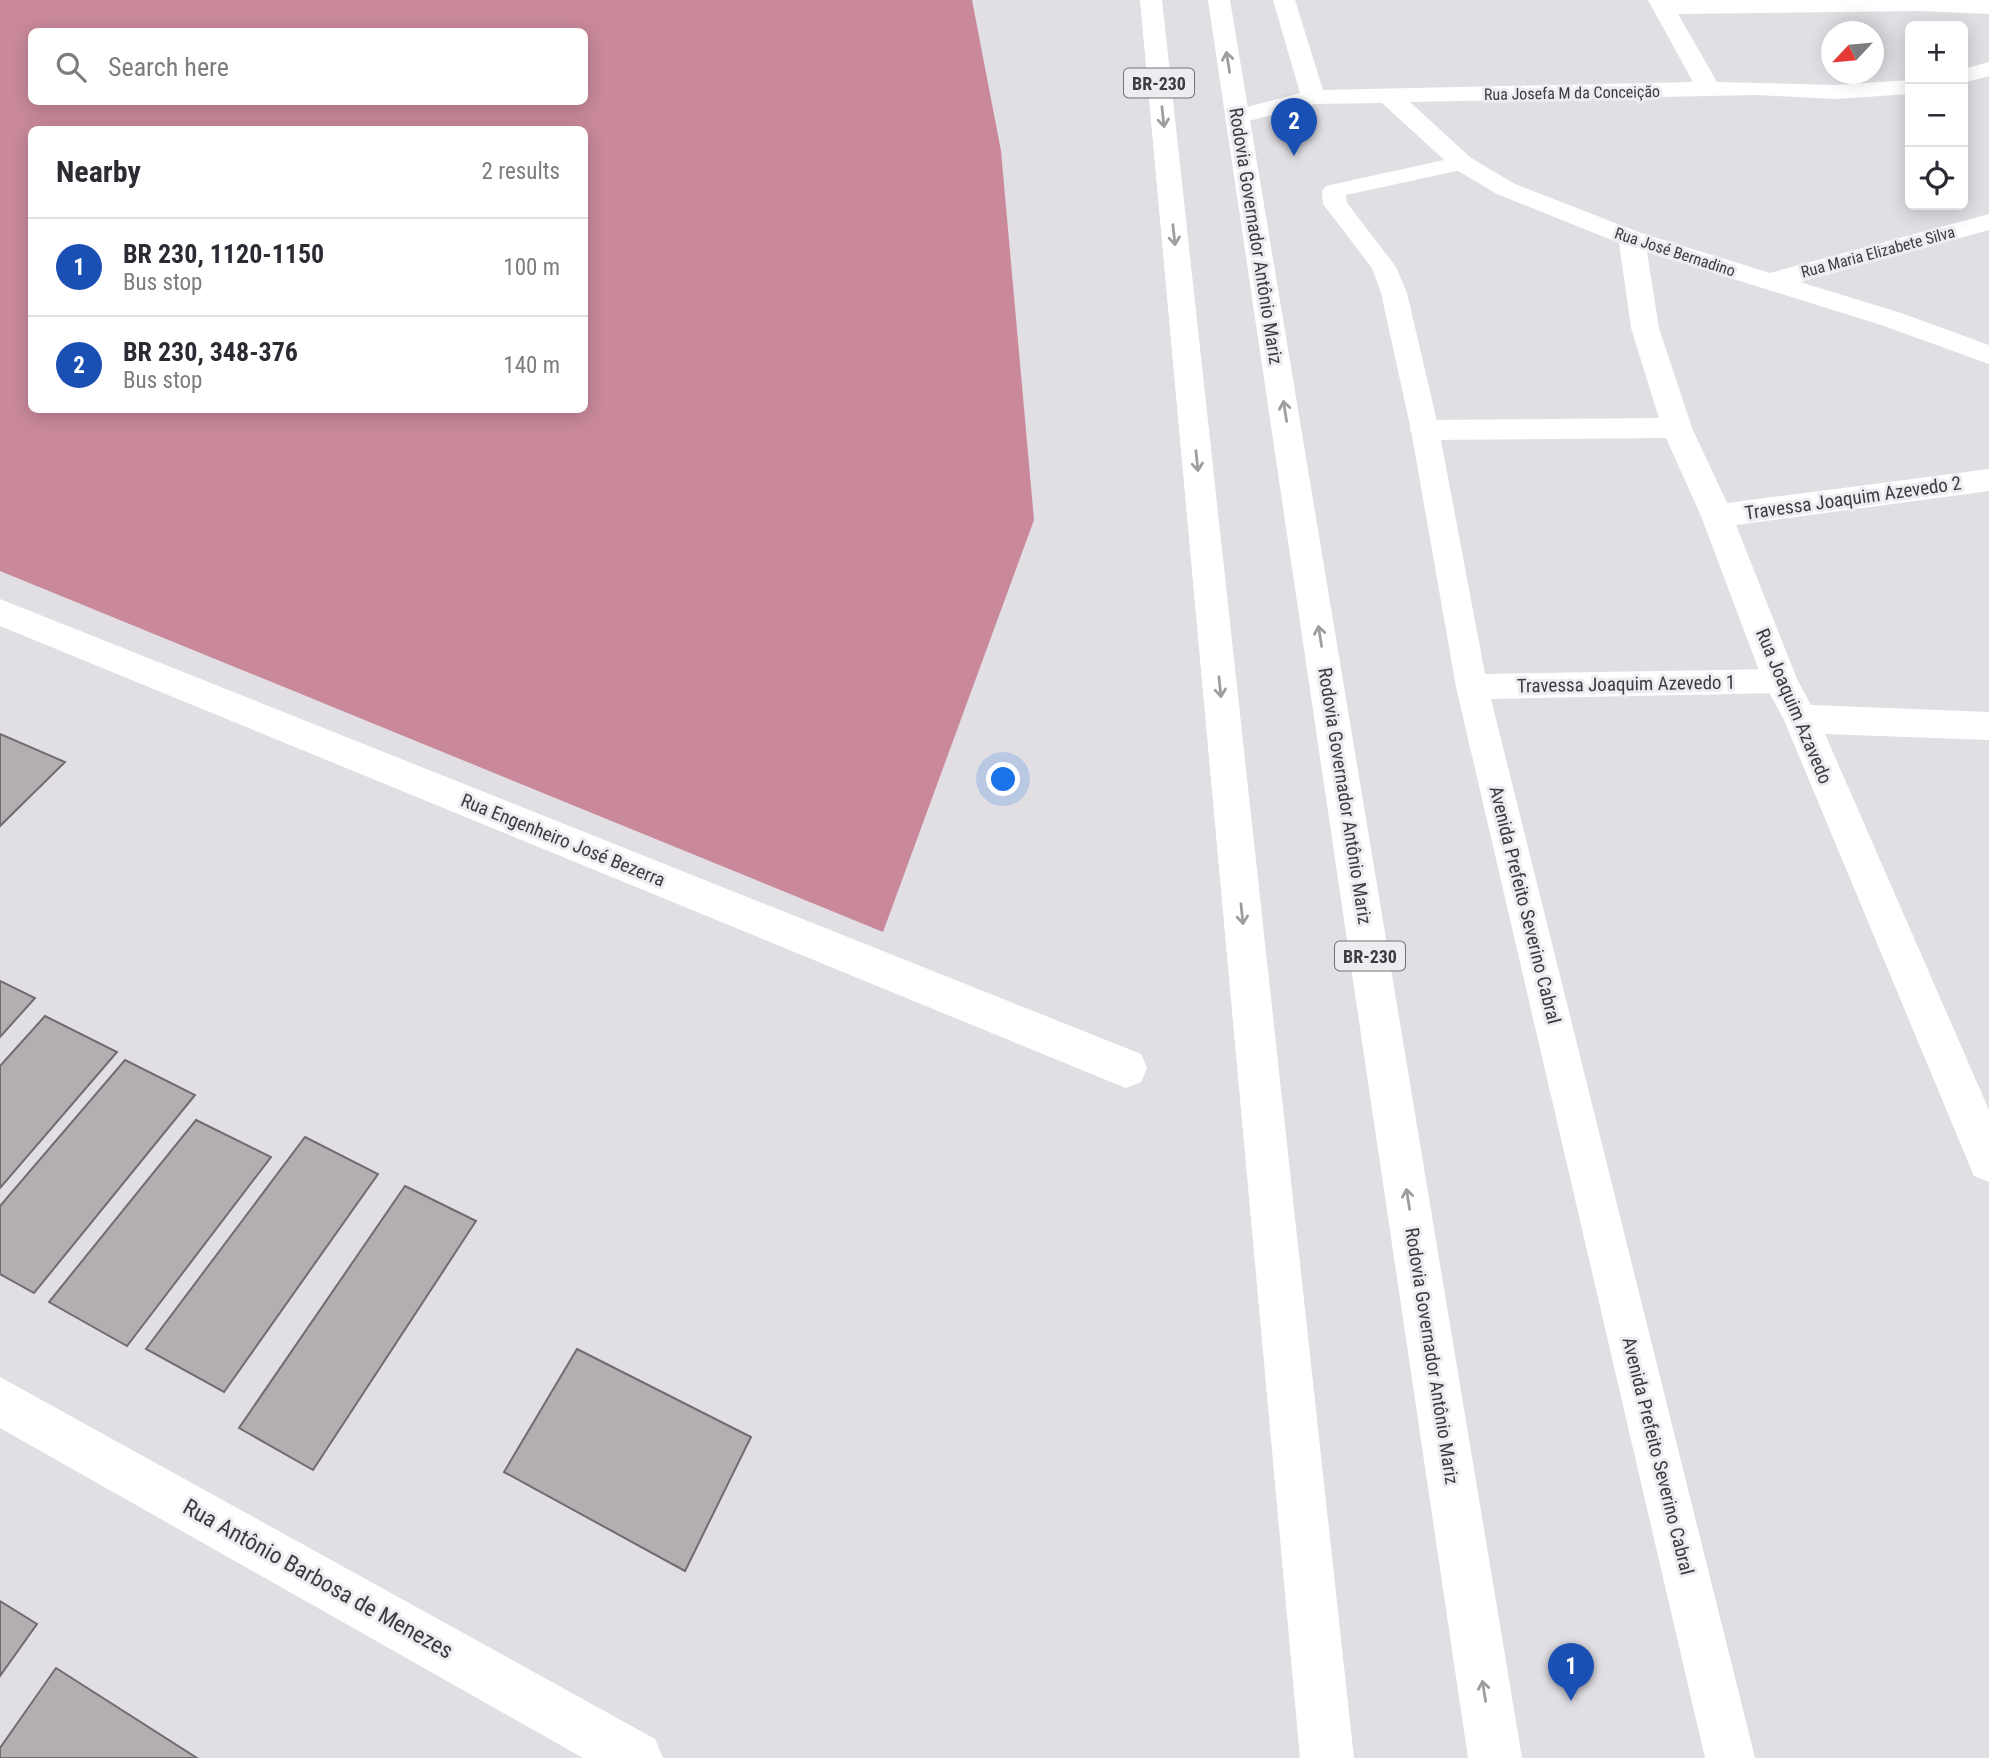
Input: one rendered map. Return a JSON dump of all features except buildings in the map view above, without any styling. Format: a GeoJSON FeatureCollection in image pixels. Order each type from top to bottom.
{"type":"FeatureCollection","features":[{"type":"Feature","properties":{"kind":"main road","name":"BR-230"},"geometry":{"type":"LineString","coordinates":[[1151,0],[1327,1758]]}},
{"type":"Feature","properties":{"kind":"main road","name":"Rodovia Governador Antônio Mariz"},"geometry":{"type":"LineString","coordinates":[[1219,0],[1494,1758]]}},
{"type":"Feature","properties":{"kind":"main road"},"geometry":{"type":"LineString","coordinates":[[1284,0],[1313,97]]}},
{"type":"Feature","properties":{"kind":"main road"},"geometry":{"type":"LineString","coordinates":[[1917,2],[1933,21]]}},
{"type":"Feature","properties":{"kind":"main road"},"geometry":{"type":"LineString","coordinates":[[1710,91],[1661,4],[1917,2],[1989,7]]}},
{"type":"Feature","properties":{"kind":"main road","name":"Rua Josefa M da Conceição"},"geometry":{"type":"LineString","coordinates":[[1237,117],[1313,97],[1757,88],[1835,92],[1905,88]]}},
{"type":"Feature","properties":{"kind":"main road","name":"Rua José Bernadino"},"geometry":{"type":"LineString","coordinates":[[1389,96],[1462,163],[1506,189],[1632,239],[1891,319],[1989,355]]}},
{"type":"Feature","properties":{"kind":"main road","name":"Rua Maria Elizabete Silva"},"geometry":{"type":"LineString","coordinates":[[1766,282],[1989,222]]}},
{"type":"Feature","properties":{"kind":"main road","name":"Rua Joaquim Azavedo"},"geometry":{"type":"LineString","coordinates":[[1632,239],[1645,328],[1677,428],[1717,516],[1780,681],[1801,719],[1989,1161]]}},
{"type":"Feature","properties":{"kind":"main road"},"geometry":{"type":"LineString","coordinates":[[1425,430],[1677,428]]}},
{"type":"Feature","properties":{"kind":"main road","name":"Travessa Joaquim Azevedo 2"},"geometry":{"type":"LineString","coordinates":[[1717,516],[1989,480]]}},
{"type":"Feature","properties":{"kind":"main road","name":"Rua Engenheiro José Bezerra"},"geometry":{"type":"LineString","coordinates":[[0,611],[1126,1068]]}},
{"type":"Feature","properties":{"kind":"main road"},"geometry":{"type":"LineString","coordinates":[[1801,719],[1989,726]]}},
{"type":"Feature","properties":{"kind":"main road","name":"Rua Antônio Barbosa de Menezes"},"geometry":{"type":"LineString","coordinates":[[0,1401],[636,1758]]}},
{"type":"Feature","properties":{"kind":"lane","name":"Avenida Prefeito Severino Cabral"},"geometry":{"type":"LineString","coordinates":[[1462,163],[1334,191],[1335,204],[1384,267],[1394,293],[1425,430],[1472,687],[1730,1758]]}},
{"type":"Feature","properties":{"kind":"lane","name":"Travessa Joaquim Azevedo 1"},"geometry":{"type":"LineString","coordinates":[[1472,687],[1780,681]]}},
{"type":"Feature","properties":{"kind":"shaded area"},"geometry":{"type":"Polygon","coordinates":[[[0,0],[972,0],[1001,151],[1034,520],[883,932],[0,571],[0,0]]]}},
{"type":"Feature","properties":{"kind":"place","name":"BR 230, 348-376"},"geometry":{"type":"Point","coordinates":[1294,156]}},
{"type":"Feature","properties":{"kind":"place","name":"BR 230, 1120-1150"},"geometry":{"type":"Point","coordinates":[1571,1701]}}]}
